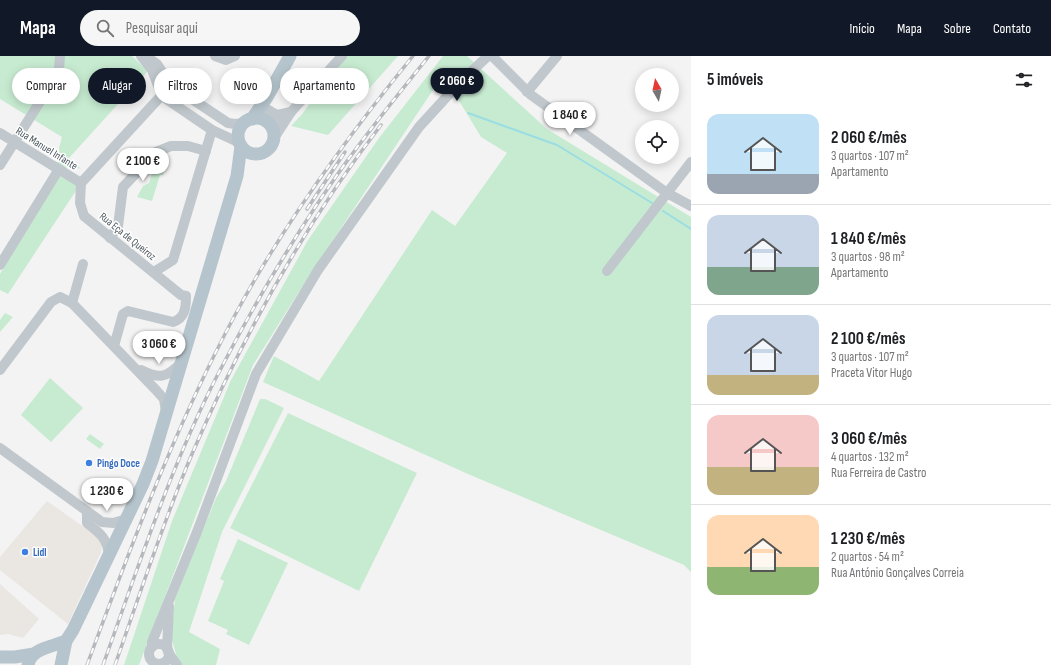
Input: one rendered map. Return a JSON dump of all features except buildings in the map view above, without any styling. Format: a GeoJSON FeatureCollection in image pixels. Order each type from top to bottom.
{"type":"FeatureCollection","features":[{"type":"Feature","properties":{"kind":"main road"},"geometry":{"type":"LineString","coordinates":[[241,144],[247,151],[253,153],[266,151],[270,147],[274,138],[267,113],[290,56]]}},
{"type":"Feature","properties":{"kind":"main road"},"geometry":{"type":"LineString","coordinates":[[61,665],[66,641],[74,630],[127,519],[152,461],[237,176],[241,144],[239,133],[248,121],[267,113]]}},
{"type":"Feature","properties":{"kind":"main road"},"geometry":{"type":"LineString","coordinates":[[248,121],[267,113]]}},
{"type":"Feature","properties":{"kind":"main road"},"geometry":{"type":"LineString","coordinates":[[237,176],[253,153]]}},
{"type":"Feature","properties":{"kind":"main road"},"geometry":{"type":"LineString","coordinates":[[34,656],[66,641]]}},
{"type":"Feature","properties":{"kind":"main road"},"geometry":{"type":"LineString","coordinates":[[0,657],[34,656],[48,650],[55,654],[61,665]]}},
{"type":"Feature","properties":{"kind":"main road"},"geometry":{"type":"LineString","coordinates":[[0,657],[14,665]]}},
{"type":"Feature","properties":{"kind":"street"},"geometry":{"type":"LineString","coordinates":[[0,165],[53,81],[59,69],[60,56]]}},
{"type":"Feature","properties":{"kind":"street"},"geometry":{"type":"LineString","coordinates":[[216,56],[226,60],[235,56]]}},
{"type":"Feature","properties":{"kind":"street"},"geometry":{"type":"LineString","coordinates":[[274,138],[292,112],[342,56]]}},
{"type":"Feature","properties":{"kind":"street"},"geometry":{"type":"LineString","coordinates":[[144,665],[256,374],[318,270],[419,127],[462,80],[488,56]]}},
{"type":"Feature","properties":{"kind":"street"},"geometry":{"type":"LineString","coordinates":[[492,56],[527,92],[668,193],[691,206]]}},
{"type":"Feature","properties":{"kind":"street"},"geometry":{"type":"LineString","coordinates":[[527,92],[557,56]]}},
{"type":"Feature","properties":{"kind":"street"},"geometry":{"type":"LineString","coordinates":[[151,59],[158,68]]}},
{"type":"Feature","properties":{"kind":"street"},"geometry":{"type":"LineString","coordinates":[[151,59],[154,75]]}},
{"type":"Feature","properties":{"kind":"street"},"geometry":{"type":"LineString","coordinates":[[81,183],[155,104]]}},
{"type":"Feature","properties":{"kind":"street"},"geometry":{"type":"LineString","coordinates":[[174,104],[212,130],[241,144]]}},
{"type":"Feature","properties":{"kind":"street"},"geometry":{"type":"LineString","coordinates":[[200,104],[228,123],[235,124],[248,121]]}},
{"type":"Feature","properties":{"kind":"street"},"geometry":{"type":"LineString","coordinates":[[267,113],[277,115],[292,112]]}},
{"type":"Feature","properties":{"kind":"street"},"geometry":{"type":"LineString","coordinates":[[267,113],[276,122],[292,112]]}},
{"type":"Feature","properties":{"kind":"street"},"geometry":{"type":"LineString","coordinates":[[154,272],[173,260],[212,130]]}},
{"type":"Feature","properties":{"kind":"street","name":"Rua Manuel Infante"},"geometry":{"type":"LineString","coordinates":[[0,133],[81,183]]}},
{"type":"Feature","properties":{"kind":"street"},"geometry":{"type":"LineString","coordinates":[[110,238],[118,226],[123,187],[156,152],[171,146],[188,146],[206,151]]}},
{"type":"Feature","properties":{"kind":"street"},"geometry":{"type":"LineString","coordinates":[[607,271],[691,162]]}},
{"type":"Feature","properties":{"kind":"street"},"geometry":{"type":"LineString","coordinates":[[0,265],[59,169]]}},
{"type":"Feature","properties":{"kind":"street","name":"Rua Eça de Queiroz"},"geometry":{"type":"LineString","coordinates":[[81,183],[80,203],[84,216],[181,295],[186,296],[186,307],[182,316],[173,322],[128,311],[123,314],[114,346]]}},
{"type":"Feature","properties":{"kind":"street"},"geometry":{"type":"LineString","coordinates":[[72,303],[83,264]]}},
{"type":"Feature","properties":{"kind":"street"},"geometry":{"type":"LineString","coordinates":[[0,370],[51,302],[60,297],[72,303],[138,369],[164,399],[166,412]]}},
{"type":"Feature","properties":{"kind":"street"},"geometry":{"type":"LineString","coordinates":[[138,369],[151,375],[164,376],[171,373],[180,364]]}},
{"type":"Feature","properties":{"kind":"street"},"geometry":{"type":"LineString","coordinates":[[0,448],[87,511],[107,523],[127,519]]}},
{"type":"Feature","properties":{"kind":"street"},"geometry":{"type":"LineString","coordinates":[[87,511],[87,523],[103,536],[108,544],[109,555]]}},
{"type":"Feature","properties":{"kind":"street"},"geometry":{"type":"LineString","coordinates":[[163,660],[169,623],[168,602]]}},
{"type":"Feature","properties":{"kind":"street"},"geometry":{"type":"LineString","coordinates":[[150,650],[162,645],[163,660]]}},
{"type":"Feature","properties":{"kind":"street"},"geometry":{"type":"LineString","coordinates":[[150,650],[150,659],[163,660],[177,665]]}},
{"type":"Feature","properties":{"kind":"shaded area"},"geometry":{"type":"Polygon","coordinates":[[[47,501],[102,540],[101,552],[68,624],[0,570],[0,557],[47,501]]]}},
{"type":"Feature","properties":{"kind":"shaded area"},"geometry":{"type":"Polygon","coordinates":[[[0,584],[39,619],[23,638],[8,634],[0,635],[0,584]]]}},
{"type":"Feature","properties":{"kind":"green space"},"geometry":{"type":"Polygon","coordinates":[[[0,56],[132,56],[145,68],[88,68],[88,104],[118,104],[69,158],[81,169],[70,166],[65,168],[54,166],[60,159],[59,148],[62,137],[0,99],[0,56]]]}},
{"type":"Feature","properties":{"kind":"green space"},"geometry":{"type":"Polygon","coordinates":[[[344,56],[398,56],[369,89],[369,68],[335,68],[344,56]]]}},
{"type":"Feature","properties":{"kind":"green space"},"geometry":{"type":"Polygon","coordinates":[[[443,56],[467,56],[547,129],[691,217],[691,572],[684,565],[468,474],[263,382],[274,356],[319,381],[432,210],[455,226],[507,153],[481,137],[458,99],[447,69],[305,282],[253,365],[139,665],[124,665],[172,521],[231,380],[308,240],[379,138],[443,56]]]}},
{"type":"Feature","properties":{"kind":"green space"},"geometry":{"type":"Polygon","coordinates":[[[309,104],[355,104],[328,135],[291,126],[309,104]]]}},
{"type":"Feature","properties":{"kind":"green space"},"geometry":{"type":"Polygon","coordinates":[[[157,164],[165,167],[163,175],[160,175],[152,201],[137,197],[143,186],[149,183],[154,166],[156,167],[157,164]]]}},
{"type":"Feature","properties":{"kind":"green space"},"geometry":{"type":"Polygon","coordinates":[[[58,172],[81,183],[8,294],[0,290],[0,274],[58,172]]]}},
{"type":"Feature","properties":{"kind":"green space"},"geometry":{"type":"Polygon","coordinates":[[[5,313],[13,317],[0,332],[0,320],[5,313]]]}},
{"type":"Feature","properties":{"kind":"green space"},"geometry":{"type":"Polygon","coordinates":[[[50,378],[83,408],[51,442],[21,415],[50,378]]]}},
{"type":"Feature","properties":{"kind":"green space"},"geometry":{"type":"Polygon","coordinates":[[[260,399],[265,399],[284,408],[222,532],[189,632],[220,649],[216,665],[179,665],[171,636],[175,599],[216,498],[226,481],[260,399]]]}},
{"type":"Feature","properties":{"kind":"green space"},"geometry":{"type":"Polygon","coordinates":[[[288,413],[417,473],[359,591],[230,528],[288,413]]]}},
{"type":"Feature","properties":{"kind":"green space"},"geometry":{"type":"Polygon","coordinates":[[[90,434],[104,444],[100,449],[86,439],[90,434]]]}},
{"type":"Feature","properties":{"kind":"green space"},"geometry":{"type":"Polygon","coordinates":[[[238,539],[288,563],[249,645],[226,634],[228,630],[208,621],[224,581],[220,579],[238,539]]]}},
{"type":"Feature","properties":{"kind":"waterway"},"geometry":{"type":"LineString","coordinates":[[468,113],[557,145],[652,203]]}},
{"type":"Feature","properties":{"kind":"waterway"},"geometry":{"type":"LineString","coordinates":[[663,211],[691,229]]}},
{"type":"Feature","properties":{"kind":"railway"},"geometry":{"type":"LineString","coordinates":[[87,665],[137,531],[173,444],[213,357],[235,315],[254,280],[318,181],[364,118],[413,56]]}},
{"type":"Feature","properties":{"kind":"railway"},"geometry":{"type":"LineString","coordinates":[[103,665],[142,555],[184,446],[230,351],[273,275],[335,178],[357,147],[429,56]]}},
{"type":"Feature","properties":{"kind":"railway"},"geometry":{"type":"LineString","coordinates":[[115,665],[181,480],[211,411],[253,325],[326,202],[381,125]]}},
{"type":"Feature","properties":{"kind":"railway"},"geometry":{"type":"LineString","coordinates":[[307,209],[345,152]]}},
{"type":"Feature","properties":{"kind":"place","name":"Pingo Doce"},"geometry":{"type":"Point","coordinates":[89,463]}},
{"type":"Feature","properties":{"kind":"place","name":"Lidl"},"geometry":{"type":"Point","coordinates":[25,552]}}]}
